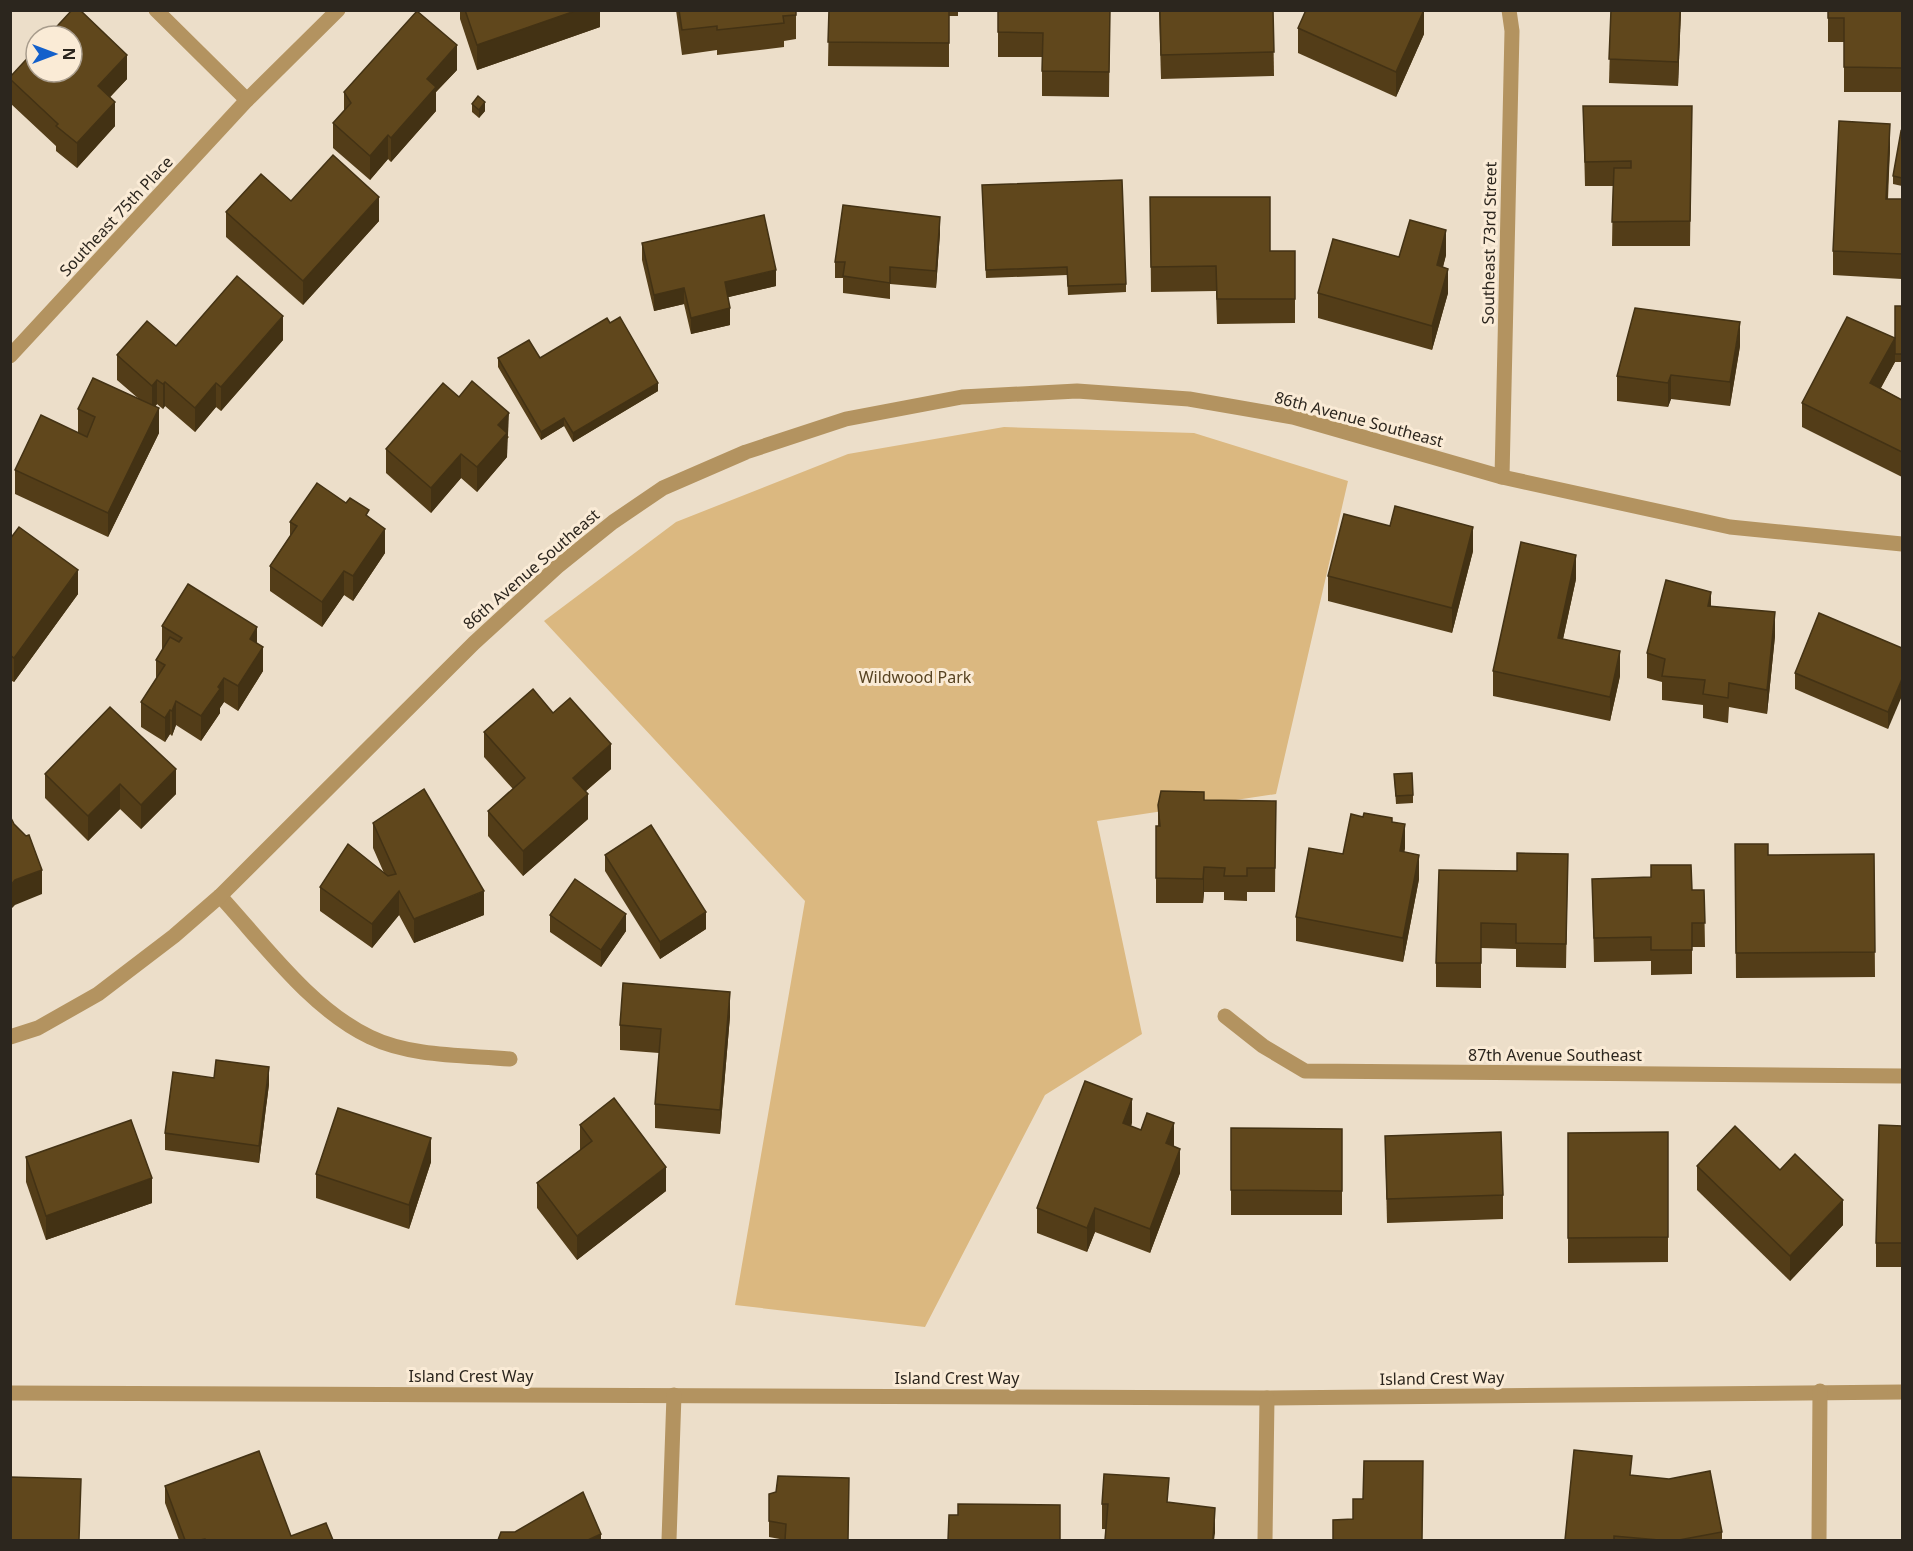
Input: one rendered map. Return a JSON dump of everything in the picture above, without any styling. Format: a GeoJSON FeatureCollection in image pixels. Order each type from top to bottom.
{"type":"FeatureCollection","features":[{"type":"Feature","properties":{"kind":"street"},"geometry":{"type":"LineString","coordinates":[[156,10],[247,100]]}},
{"type":"Feature","properties":{"kind":"street","name":"Southeast 75th Place"},"geometry":{"type":"LineString","coordinates":[[10,356],[247,100],[338,10]]}},
{"type":"Feature","properties":{"kind":"street","name":"Southeast 73rd Street"},"geometry":{"type":"LineString","coordinates":[[1502,477],[1512,32],[1509,10]]}},
{"type":"Feature","properties":{"kind":"street","name":"86th Avenue Southeast"},"geometry":{"type":"LineString","coordinates":[[10,1037],[38,1028],[98,994],[174,936],[220,896],[474,643],[556,567],[613,522],[663,488],[746,452],[846,419],[962,397],[1077,391],[1189,399],[1293,417],[1502,477],[1730,527],[1902,544]]}},
{"type":"Feature","properties":{"kind":"street"},"geometry":{"type":"LineString","coordinates":[[220,896],[325,1009],[371,1038],[415,1050],[510,1059]]}},
{"type":"Feature","properties":{"kind":"street","name":"87th Avenue Southeast"},"geometry":{"type":"LineString","coordinates":[[1225,1016],[1263,1046],[1305,1071],[1902,1076]]}},
{"type":"Feature","properties":{"kind":"street"},"geometry":{"type":"LineString","coordinates":[[1819,1540],[1820,1391]]}},
{"type":"Feature","properties":{"kind":"street","name":"Island Crest Way"},"geometry":{"type":"LineString","coordinates":[[10,1393],[1267,1398],[1902,1392]]}},
{"type":"Feature","properties":{"kind":"street"},"geometry":{"type":"LineString","coordinates":[[669,1540],[674,1395]]}},
{"type":"Feature","properties":{"kind":"street"},"geometry":{"type":"LineString","coordinates":[[1265,1540],[1267,1398]]}},
{"type":"Feature","properties":{"kind":"green space","name":"Wildwood Park"},"geometry":{"type":"Polygon","coordinates":[[[1004,427],[1194,433],[1348,481],[1276,794],[1097,821],[1142,1034],[1045,1095],[925,1327],[735,1305],[805,901],[544,621],[676,522],[848,454],[1004,427]]]}},
{"type":"Feature","properties":{"kind":"building"},"geometry":{"type":"Polygon","coordinates":[[[72,10],[80,10],[127,55],[98,86],[115,102],[77,143],[56,126],[58,124],[10,79],[24,62],[24,84],[84,84],[84,24],[59,24],[72,10]]]}},
{"type":"Feature","properties":{"kind":"building"},"geometry":{"type":"Polygon","coordinates":[[[465,10],[578,10],[477,45],[465,10]]]}},
{"type":"Feature","properties":{"kind":"building"},"geometry":{"type":"Polygon","coordinates":[[[679,10],[796,10],[796,15],[783,16],[784,23],[717,30],[717,26],[682,30],[679,10]]]}},
{"type":"Feature","properties":{"kind":"building"},"geometry":{"type":"Polygon","coordinates":[[[829,10],[949,10],[949,43],[828,42],[829,10]]]}},
{"type":"Feature","properties":{"kind":"building"},"geometry":{"type":"Polygon","coordinates":[[[998,10],[1110,10],[1109,72],[1042,71],[1043,33],[998,32],[998,10]]]}},
{"type":"Feature","properties":{"kind":"building"},"geometry":{"type":"Polygon","coordinates":[[[1160,10],[1273,10],[1274,52],[1161,55],[1160,10]]]}},
{"type":"Feature","properties":{"kind":"building"},"geometry":{"type":"Polygon","coordinates":[[[1306,10],[1424,10],[1396,72],[1298,28],[1306,10]]]}},
{"type":"Feature","properties":{"kind":"building"},"geometry":{"type":"Polygon","coordinates":[[[1611,10],[1680,10],[1678,62],[1609,59],[1611,10]]]}},
{"type":"Feature","properties":{"kind":"building"},"geometry":{"type":"Polygon","coordinates":[[[1828,10],[1902,10],[1902,68],[1844,67],[1844,18],[1828,18],[1828,10]]]}},
{"type":"Feature","properties":{"kind":"building"},"geometry":{"type":"Polygon","coordinates":[[[417,11],[457,45],[427,79],[436,87],[391,138],[388,135],[370,156],[333,123],[351,103],[344,92],[417,11]]]}},
{"type":"Feature","properties":{"kind":"building"},"geometry":{"type":"Polygon","coordinates":[[[478,96],[485,102],[479,110],[472,104],[478,96]]]}},
{"type":"Feature","properties":{"kind":"building"},"geometry":{"type":"Polygon","coordinates":[[[1583,106],[1692,106],[1690,221],[1612,222],[1614,168],[1631,168],[1631,161],[1585,162],[1583,106]]]}},
{"type":"Feature","properties":{"kind":"building"},"geometry":{"type":"Polygon","coordinates":[[[1839,121],[1890,124],[1886,199],[1902,199],[1902,254],[1833,251],[1839,121]]]}},
{"type":"Feature","properties":{"kind":"building"},"geometry":{"type":"Polygon","coordinates":[[[1902,132],[1902,178],[1893,176],[1902,132]]]}},
{"type":"Feature","properties":{"kind":"building"},"geometry":{"type":"Polygon","coordinates":[[[333,155],[379,197],[303,281],[226,212],[261,174],[291,201],[333,155]]]}},
{"type":"Feature","properties":{"kind":"building"},"geometry":{"type":"Polygon","coordinates":[[[1122,180],[1126,284],[1068,286],[1067,267],[986,270],[982,185],[1122,180]]]}},
{"type":"Feature","properties":{"kind":"building"},"geometry":{"type":"Polygon","coordinates":[[[1150,197],[1270,197],[1270,251],[1295,251],[1295,299],[1217,299],[1216,266],[1151,267],[1150,197]]]}},
{"type":"Feature","properties":{"kind":"building"},"geometry":{"type":"Polygon","coordinates":[[[843,205],[940,217],[936,271],[890,267],[890,283],[843,276],[845,262],[835,262],[843,205]]]}},
{"type":"Feature","properties":{"kind":"building"},"geometry":{"type":"Polygon","coordinates":[[[764,215],[776,270],[725,282],[730,308],[691,318],[684,288],[654,295],[642,243],[764,215]]]}},
{"type":"Feature","properties":{"kind":"building"},"geometry":{"type":"Polygon","coordinates":[[[1410,220],[1446,230],[1437,265],[1448,269],[1432,326],[1318,293],[1333,239],[1399,257],[1410,220]]]}},
{"type":"Feature","properties":{"kind":"building"},"geometry":{"type":"Polygon","coordinates":[[[237,276],[283,316],[221,387],[216,383],[195,408],[165,382],[163,384],[157,380],[152,386],[117,355],[147,321],[176,346],[237,276]]]}},
{"type":"Feature","properties":{"kind":"building"},"geometry":{"type":"Polygon","coordinates":[[[1895,306],[1902,306],[1902,354],[1895,354],[1895,306]]]}},
{"type":"Feature","properties":{"kind":"building"},"geometry":{"type":"Polygon","coordinates":[[[1635,308],[1740,322],[1730,382],[1671,375],[1668,383],[1617,376],[1635,308]]]}},
{"type":"Feature","properties":{"kind":"building"},"geometry":{"type":"Polygon","coordinates":[[[620,317],[658,383],[573,433],[564,418],[541,432],[498,358],[529,340],[540,358],[607,318],[610,323],[620,317]]]}},
{"type":"Feature","properties":{"kind":"building"},"geometry":{"type":"Polygon","coordinates":[[[1847,317],[1895,338],[1870,383],[1902,400],[1902,452],[1802,403],[1847,317]]]}},
{"type":"Feature","properties":{"kind":"building"},"geometry":{"type":"Polygon","coordinates":[[[93,378],[159,408],[108,513],[15,470],[41,415],[87,437],[95,417],[78,409],[93,378]]]}},
{"type":"Feature","properties":{"kind":"building"},"geometry":{"type":"Polygon","coordinates":[[[472,381],[509,413],[498,425],[507,433],[477,467],[461,454],[431,488],[386,449],[443,383],[459,397],[472,381]]]}},
{"type":"Feature","properties":{"kind":"building"},"geometry":{"type":"Polygon","coordinates":[[[317,483],[346,503],[350,498],[369,510],[366,515],[385,529],[353,576],[344,571],[322,602],[270,566],[297,526],[290,522],[317,483]]]}},
{"type":"Feature","properties":{"kind":"building"},"geometry":{"type":"Polygon","coordinates":[[[1395,506],[1473,527],[1452,608],[1328,576],[1344,514],[1390,526],[1395,506]]]}},
{"type":"Feature","properties":{"kind":"building"},"geometry":{"type":"Polygon","coordinates":[[[19,527],[78,570],[14,658],[10,655],[10,539],[19,527]]]}},
{"type":"Feature","properties":{"kind":"building"},"geometry":{"type":"Polygon","coordinates":[[[1521,542],[1576,555],[1558,638],[1620,651],[1610,697],[1493,671],[1521,542]]]}},
{"type":"Feature","properties":{"kind":"building"},"geometry":{"type":"Polygon","coordinates":[[[1666,580],[1711,592],[1708,606],[1775,612],[1767,690],[1729,683],[1728,698],[1703,694],[1705,680],[1662,676],[1665,659],[1647,653],[1666,580]]]}},
{"type":"Feature","properties":{"kind":"building"},"geometry":{"type":"Polygon","coordinates":[[[188,584],[257,627],[250,639],[263,647],[238,686],[224,678],[218,687],[220,689],[201,716],[176,701],[172,711],[170,710],[165,718],[141,702],[165,665],[156,660],[170,637],[179,642],[182,638],[162,626],[188,584]]]}},
{"type":"Feature","properties":{"kind":"building"},"geometry":{"type":"Polygon","coordinates":[[[1819,613],[1902,648],[1902,679],[1888,712],[1795,673],[1819,613]]]}},
{"type":"Feature","properties":{"kind":"building"},"geometry":{"type":"Polygon","coordinates":[[[533,689],[553,713],[570,698],[611,744],[573,778],[588,794],[523,851],[488,811],[525,778],[484,732],[533,689]]]}},
{"type":"Feature","properties":{"kind":"building"},"geometry":{"type":"Polygon","coordinates":[[[110,707],[176,769],[141,805],[120,784],[88,816],[45,774],[110,707]]]}},
{"type":"Feature","properties":{"kind":"building"},"geometry":{"type":"Polygon","coordinates":[[[1412,773],[1413,795],[1396,796],[1394,774],[1412,773]]]}},
{"type":"Feature","properties":{"kind":"building"},"geometry":{"type":"Polygon","coordinates":[[[424,789],[484,891],[414,919],[399,891],[372,924],[320,887],[348,844],[388,876],[396,874],[373,823],[424,789]]]}},
{"type":"Feature","properties":{"kind":"building"},"geometry":{"type":"Polygon","coordinates":[[[1161,791],[1204,792],[1204,800],[1276,801],[1275,868],[1247,868],[1247,876],[1224,876],[1225,868],[1204,867],[1203,879],[1156,878],[1156,826],[1160,826],[1158,805],[1161,791]]]}},
{"type":"Feature","properties":{"kind":"building"},"geometry":{"type":"Polygon","coordinates":[[[1364,813],[1392,818],[1392,822],[1405,824],[1400,851],[1419,855],[1403,938],[1296,917],[1309,848],[1343,854],[1351,814],[1363,817],[1364,813]]]}},
{"type":"Feature","properties":{"kind":"building"},"geometry":{"type":"Polygon","coordinates":[[[10,816],[14,824],[26,836],[29,835],[42,870],[15,880],[10,886],[10,816]]]}},
{"type":"Feature","properties":{"kind":"building"},"geometry":{"type":"Polygon","coordinates":[[[651,825],[706,912],[660,942],[605,855],[651,825]]]}},
{"type":"Feature","properties":{"kind":"building"},"geometry":{"type":"Polygon","coordinates":[[[1735,844],[1768,844],[1768,855],[1874,854],[1875,952],[1736,953],[1735,844]]]}},
{"type":"Feature","properties":{"kind":"building"},"geometry":{"type":"Polygon","coordinates":[[[1517,853],[1568,854],[1566,944],[1516,943],[1516,924],[1481,923],[1481,963],[1436,963],[1439,870],[1517,871],[1517,853]]]}},
{"type":"Feature","properties":{"kind":"building"},"geometry":{"type":"Polygon","coordinates":[[[1651,865],[1691,865],[1692,890],[1704,890],[1705,923],[1692,923],[1692,950],[1651,950],[1651,937],[1594,938],[1592,879],[1651,877],[1651,865]]]}},
{"type":"Feature","properties":{"kind":"building"},"geometry":{"type":"Polygon","coordinates":[[[575,879],[626,914],[601,950],[550,915],[575,879]]]}},
{"type":"Feature","properties":{"kind":"building"},"geometry":{"type":"Polygon","coordinates":[[[623,983],[730,992],[720,1110],[655,1104],[661,1029],[620,1025],[623,983]]]}},
{"type":"Feature","properties":{"kind":"building"},"geometry":{"type":"Polygon","coordinates":[[[216,1060],[269,1067],[259,1146],[165,1133],[173,1072],[214,1078],[216,1060]]]}},
{"type":"Feature","properties":{"kind":"building"},"geometry":{"type":"Polygon","coordinates":[[[1085,1081],[1132,1099],[1123,1123],[1141,1130],[1147,1113],[1174,1123],[1166,1143],[1180,1149],[1150,1229],[1095,1208],[1087,1228],[1037,1208],[1085,1081]]]}},
{"type":"Feature","properties":{"kind":"building"},"geometry":{"type":"Polygon","coordinates":[[[614,1098],[666,1167],[577,1236],[537,1183],[592,1141],[580,1125],[614,1098]]]}},
{"type":"Feature","properties":{"kind":"building"},"geometry":{"type":"Polygon","coordinates":[[[338,1108],[431,1138],[409,1205],[316,1174],[338,1108]]]}},
{"type":"Feature","properties":{"kind":"building"},"geometry":{"type":"Polygon","coordinates":[[[131,1120],[152,1178],[46,1216],[26,1157],[131,1120]]]}},
{"type":"Feature","properties":{"kind":"building"},"geometry":{"type":"Polygon","coordinates":[[[1879,1125],[1902,1126],[1902,1243],[1876,1243],[1879,1125]]]}},
{"type":"Feature","properties":{"kind":"building"},"geometry":{"type":"Polygon","coordinates":[[[1735,1126],[1780,1170],[1795,1154],[1843,1200],[1790,1256],[1697,1166],[1735,1126]]]}},
{"type":"Feature","properties":{"kind":"building"},"geometry":{"type":"Polygon","coordinates":[[[1231,1128],[1342,1129],[1342,1191],[1231,1190],[1231,1128]]]}},
{"type":"Feature","properties":{"kind":"building"},"geometry":{"type":"Polygon","coordinates":[[[1501,1132],[1503,1195],[1387,1199],[1385,1136],[1501,1132]]]}},
{"type":"Feature","properties":{"kind":"building"},"geometry":{"type":"Polygon","coordinates":[[[1668,1132],[1668,1237],[1568,1238],[1568,1133],[1668,1132]]]}},
{"type":"Feature","properties":{"kind":"building"},"geometry":{"type":"Polygon","coordinates":[[[1574,1450],[1632,1456],[1630,1475],[1669,1479],[1710,1471],[1722,1532],[1679,1540],[1614,1536],[1614,1540],[1565,1540],[1574,1450]]]}},
{"type":"Feature","properties":{"kind":"building"},"geometry":{"type":"Polygon","coordinates":[[[259,1451],[291,1536],[326,1523],[333,1540],[185,1540],[165,1486],[259,1451]]]}},
{"type":"Feature","properties":{"kind":"building"},"geometry":{"type":"Polygon","coordinates":[[[1364,1461],[1423,1461],[1422,1540],[1333,1540],[1333,1520],[1353,1519],[1353,1499],[1363,1499],[1364,1461]]]}},
{"type":"Feature","properties":{"kind":"building"},"geometry":{"type":"Polygon","coordinates":[[[1104,1474],[1169,1478],[1167,1502],[1215,1508],[1213,1540],[1105,1540],[1108,1504],[1102,1504],[1104,1474]]]}},
{"type":"Feature","properties":{"kind":"building"},"geometry":{"type":"Polygon","coordinates":[[[778,1476],[849,1478],[848,1540],[785,1540],[786,1524],[769,1521],[769,1494],[776,1492],[778,1476]]]}},
{"type":"Feature","properties":{"kind":"building"},"geometry":{"type":"Polygon","coordinates":[[[10,1477],[81,1479],[79,1540],[10,1540],[10,1477]]]}},
{"type":"Feature","properties":{"kind":"building"},"geometry":{"type":"Polygon","coordinates":[[[583,1492],[601,1534],[588,1540],[498,1540],[501,1532],[515,1532],[583,1492]]]}},
{"type":"Feature","properties":{"kind":"building"},"geometry":{"type":"Polygon","coordinates":[[[958,1504],[1060,1505],[1060,1540],[948,1540],[949,1515],[958,1515],[958,1504]]]}}]}
